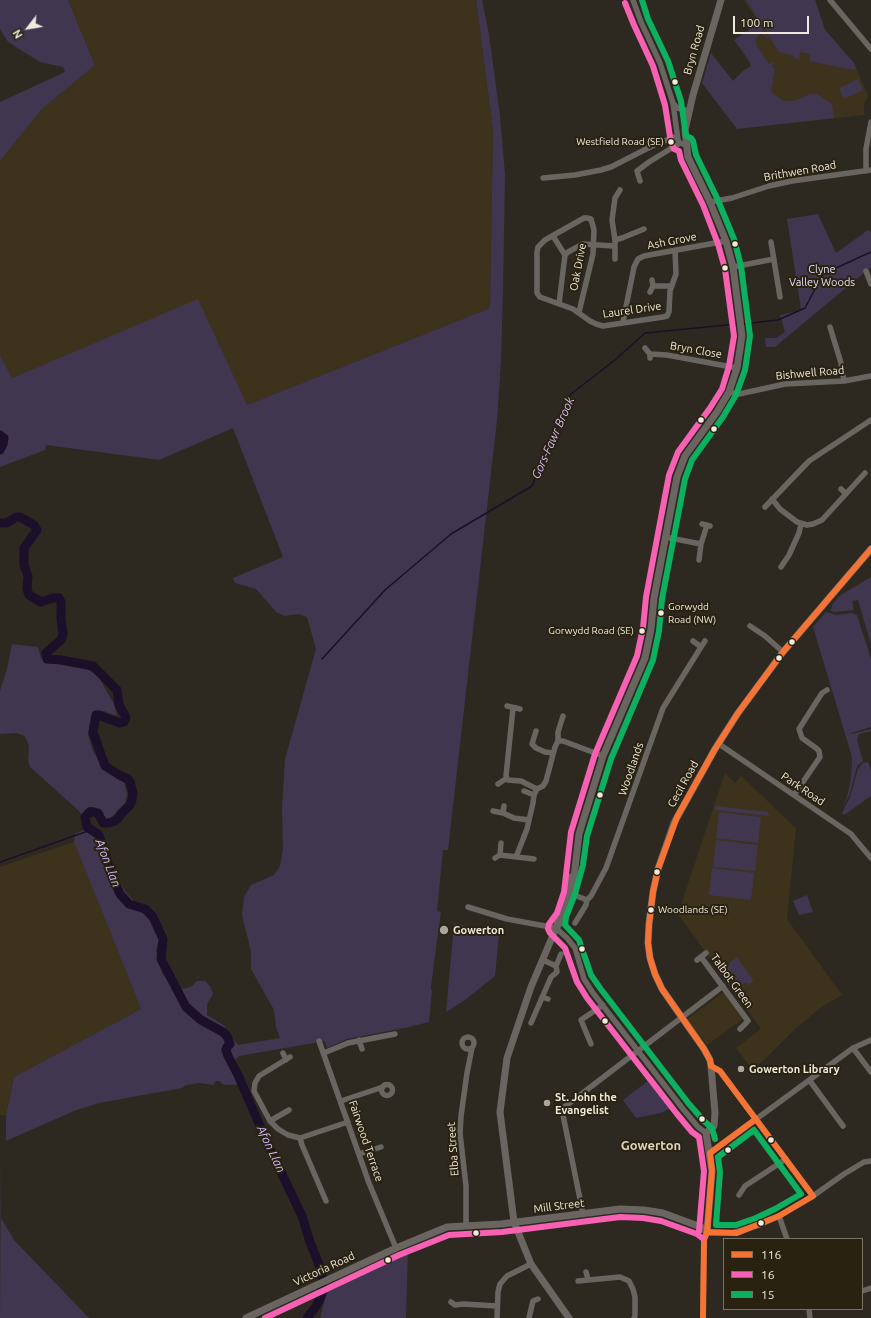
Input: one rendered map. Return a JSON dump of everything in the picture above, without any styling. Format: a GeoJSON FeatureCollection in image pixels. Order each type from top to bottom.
{"type":"FeatureCollection","features":[{"type":"Feature","properties":{"kind":"main road","name":"Bryn Road"},"geometry":{"type":"LineString","coordinates":[[568,1318],[531,1264],[514,1222],[500,1112],[507,1058],[531,987],[556,928],[558,915],[570,893],[575,878],[575,863],[579,834],[603,756],[645,658],[651,629],[654,598],[677,477],[685,456],[717,412],[729,392],[737,368],[742,336],[732,267],[726,241],[683,144],[689,112],[705,49],[721,0]]}},
{"type":"Feature","properties":{"kind":"main road","name":"Cecil Road"},"geometry":{"type":"LineString","coordinates":[[706,1133],[714,1126],[715,1113],[710,1060],[662,989],[650,958],[648,942],[649,924],[653,892],[658,869],[677,817],[738,713],[783,652],[871,549]]}},
{"type":"Feature","properties":{"kind":"main road"},"geometry":{"type":"LineString","coordinates":[[706,1133],[712,1171],[707,1232]]}},
{"type":"Feature","properties":{"kind":"main road","name":"Mill Street"},"geometry":{"type":"LineString","coordinates":[[412,1241],[447,1227],[514,1222],[620,1209],[664,1213],[701,1227],[707,1232]]}},
{"type":"Feature","properties":{"kind":"main road","name":"Victoria Road"},"geometry":{"type":"LineString","coordinates":[[246,1318],[412,1241]]}},
{"type":"Feature","properties":{"kind":"street"},"geometry":{"type":"LineString","coordinates":[[633,0],[641,22],[660,63],[673,103],[677,136],[683,144],[637,171],[640,181]]}},
{"type":"Feature","properties":{"kind":"street"},"geometry":{"type":"LineString","coordinates":[[830,0],[871,49]]}},
{"type":"Feature","properties":{"kind":"street"},"geometry":{"type":"LineString","coordinates":[[673,103],[678,108],[689,112]]}},
{"type":"Feature","properties":{"kind":"street"},"geometry":{"type":"LineString","coordinates":[[869,170],[866,149],[871,122]]}},
{"type":"Feature","properties":{"kind":"street"},"geometry":{"type":"LineString","coordinates":[[543,178],[575,175],[611,167],[654,145],[677,136]]}},
{"type":"Feature","properties":{"kind":"street","name":"Brithwen Road"},"geometry":{"type":"LineString","coordinates":[[710,202],[732,198],[769,186],[792,181],[869,170]]}},
{"type":"Feature","properties":{"kind":"street"},"geometry":{"type":"LineString","coordinates":[[615,259],[615,240],[612,220],[614,198],[620,190]]}},
{"type":"Feature","properties":{"kind":"street","name":"Oak Drive"},"geometry":{"type":"LineString","coordinates":[[540,297],[538,293],[538,247],[542,242],[584,218],[591,219],[593,224],[594,245],[579,312]]}},
{"type":"Feature","properties":{"kind":"street"},"geometry":{"type":"LineString","coordinates":[[615,240],[644,229]]}},
{"type":"Feature","properties":{"kind":"street"},"geometry":{"type":"LineString","coordinates":[[552,236],[565,255],[559,304]]}},
{"type":"Feature","properties":{"kind":"street","name":"Ash Grove"},"geometry":{"type":"LineString","coordinates":[[623,322],[634,267],[638,259],[644,256],[726,241]]}},
{"type":"Feature","properties":{"kind":"street"},"geometry":{"type":"LineString","coordinates":[[771,242],[782,294]]}},
{"type":"Feature","properties":{"kind":"street"},"geometry":{"type":"LineString","coordinates":[[565,255],[583,244],[614,246]]}},
{"type":"Feature","properties":{"kind":"street","name":"Laurel Drive"},"geometry":{"type":"LineString","coordinates":[[540,297],[579,312],[596,324],[603,326],[667,316],[669,312],[672,286],[676,274],[675,250]]}},
{"type":"Feature","properties":{"kind":"street"},"geometry":{"type":"LineString","coordinates":[[732,267],[774,260]]}},
{"type":"Feature","properties":{"kind":"street"},"geometry":{"type":"LineString","coordinates":[[865,271],[871,284]]}},
{"type":"Feature","properties":{"kind":"street"},"geometry":{"type":"LineString","coordinates":[[650,292],[653,286],[652,280]]}},
{"type":"Feature","properties":{"kind":"street"},"geometry":{"type":"LineString","coordinates":[[653,286],[672,286]]}},
{"type":"Feature","properties":{"kind":"street"},"geometry":{"type":"LineString","coordinates":[[829,327],[841,363],[844,380]]}},
{"type":"Feature","properties":{"kind":"street","name":"Bryn Close"},"geometry":{"type":"LineString","coordinates":[[645,348],[650,356],[667,355],[737,368]]}},
{"type":"Feature","properties":{"kind":"street","name":"Bishwell Road"},"geometry":{"type":"LineString","coordinates":[[729,392],[740,394],[785,384],[844,380],[871,376]]}},
{"type":"Feature","properties":{"kind":"street"},"geometry":{"type":"LineString","coordinates":[[765,507],[809,461],[871,420]]}},
{"type":"Feature","properties":{"kind":"street"},"geometry":{"type":"LineString","coordinates":[[772,499],[780,509],[801,524],[814,524],[822,520],[844,492],[865,473]]}},
{"type":"Feature","properties":{"kind":"street"},"geometry":{"type":"LineString","coordinates":[[781,564],[789,555],[801,524]]}},
{"type":"Feature","properties":{"kind":"street"},"geometry":{"type":"LineString","coordinates":[[698,560],[706,525]]}},
{"type":"Feature","properties":{"kind":"street"},"geometry":{"type":"LineString","coordinates":[[665,537],[701,544]]}},
{"type":"Feature","properties":{"kind":"street"},"geometry":{"type":"LineString","coordinates":[[750,626],[765,636],[783,652]]}},
{"type":"Feature","properties":{"kind":"street"},"geometry":{"type":"LineString","coordinates":[[693,641],[701,647]]}},
{"type":"Feature","properties":{"kind":"street","name":"Woodlands"},"geometry":{"type":"LineString","coordinates":[[575,919],[586,905],[587,900],[591,896],[606,868],[663,708],[705,641]]}},
{"type":"Feature","properties":{"kind":"street"},"geometry":{"type":"LineString","coordinates":[[794,795],[820,757],[819,751],[802,738],[799,729],[822,693],[827,690]]}},
{"type":"Feature","properties":{"kind":"street"},"geometry":{"type":"LineString","coordinates":[[507,706],[517,709],[506,776],[507,778]]}},
{"type":"Feature","properties":{"kind":"street"},"geometry":{"type":"LineString","coordinates":[[516,857],[530,820],[534,803],[534,795],[537,789],[543,786],[546,781],[553,753],[558,741],[558,732],[564,716]]}},
{"type":"Feature","properties":{"kind":"street"},"geometry":{"type":"LineString","coordinates":[[536,731],[532,744],[536,748],[545,752],[553,753]]}},
{"type":"Feature","properties":{"kind":"street"},"geometry":{"type":"LineString","coordinates":[[558,741],[563,741],[603,756]]}},
{"type":"Feature","properties":{"kind":"street","name":"Park Road"},"geometry":{"type":"LineString","coordinates":[[719,744],[851,834],[871,858]]}},
{"type":"Feature","properties":{"kind":"street"},"geometry":{"type":"LineString","coordinates":[[498,784],[507,778],[521,781],[537,789]]}},
{"type":"Feature","properties":{"kind":"street"},"geometry":{"type":"LineString","coordinates":[[524,791],[534,795]]}},
{"type":"Feature","properties":{"kind":"street"},"geometry":{"type":"LineString","coordinates":[[503,813],[504,806]]}},
{"type":"Feature","properties":{"kind":"street"},"geometry":{"type":"LineString","coordinates":[[493,812],[503,813],[514,818],[530,820]]}},
{"type":"Feature","properties":{"kind":"street"},"geometry":{"type":"LineString","coordinates":[[501,843],[498,857],[534,859]]}},
{"type":"Feature","properties":{"kind":"street"},"geometry":{"type":"LineString","coordinates":[[570,893],[587,900]]}},
{"type":"Feature","properties":{"kind":"street"},"geometry":{"type":"LineString","coordinates":[[468,907],[507,918],[556,928],[572,944],[584,979],[603,1005],[637,1051],[698,1127],[706,1133]]}},
{"type":"Feature","properties":{"kind":"street"},"geometry":{"type":"LineString","coordinates":[[531,1023],[545,998],[551,977],[557,972],[556,966],[561,954]]}},
{"type":"Feature","properties":{"kind":"street","name":"Talbot Green"},"geometry":{"type":"LineString","coordinates":[[701,957],[746,1018],[748,1022],[740,1029]]}},
{"type":"Feature","properties":{"kind":"street"},"geometry":{"type":"LineString","coordinates":[[543,960],[556,966]]}},
{"type":"Feature","properties":{"kind":"street"},"geometry":{"type":"LineString","coordinates":[[583,1214],[562,1110],[569,1103],[723,986]]}},
{"type":"Feature","properties":{"kind":"street"},"geometry":{"type":"LineString","coordinates":[[591,1044],[581,1020],[603,1005]]}},
{"type":"Feature","properties":{"kind":"street"},"geometry":{"type":"LineString","coordinates":[[324,1053],[348,1042],[395,1034]]}},
{"type":"Feature","properties":{"kind":"street"},"geometry":{"type":"LineString","coordinates":[[359,1040],[362,1049]]}},
{"type":"Feature","properties":{"kind":"street"},"geometry":{"type":"LineString","coordinates":[[710,1153],[853,1048],[871,1040]]}},
{"type":"Feature","properties":{"kind":"street","name":"Fairwood Terrace"},"geometry":{"type":"LineString","coordinates":[[319,1041],[359,1154],[396,1248]]}},
{"type":"Feature","properties":{"kind":"street","name":"Elba Street"},"geometry":{"type":"LineString","coordinates":[[466,1226],[466,1186],[460,1133],[467,1073],[472,1048]]}},
{"type":"Feature","properties":{"kind":"street"},"geometry":{"type":"LineString","coordinates":[[853,1048],[871,1072]]}},
{"type":"Feature","properties":{"kind":"street"},"geometry":{"type":"LineString","coordinates":[[283,1053],[288,1058],[259,1076],[255,1083],[254,1091],[270,1121],[283,1132],[300,1138],[348,1122]]}},
{"type":"Feature","properties":{"kind":"street"},"geometry":{"type":"LineString","coordinates":[[711,1066],[720,1071],[813,1196]]}},
{"type":"Feature","properties":{"kind":"street"},"geometry":{"type":"LineString","coordinates":[[810,1081],[843,1126]]}},
{"type":"Feature","properties":{"kind":"street"},"geometry":{"type":"LineString","coordinates":[[341,1101],[382,1087]]}},
{"type":"Feature","properties":{"kind":"street"},"geometry":{"type":"LineString","coordinates":[[270,1121],[289,1110]]}},
{"type":"Feature","properties":{"kind":"street"},"geometry":{"type":"LineString","coordinates":[[300,1138],[326,1196]]}},
{"type":"Feature","properties":{"kind":"street"},"geometry":{"type":"LineString","coordinates":[[359,1154],[381,1147]]}},
{"type":"Feature","properties":{"kind":"street"},"geometry":{"type":"LineString","coordinates":[[739,1195],[745,1186],[786,1159]]}},
{"type":"Feature","properties":{"kind":"street"},"geometry":{"type":"LineString","coordinates":[[703,1318],[704,1240],[707,1232],[710,1234],[737,1233],[759,1225],[779,1216],[813,1196],[864,1162],[871,1161]]}},
{"type":"Feature","properties":{"kind":"street"},"geometry":{"type":"LineString","coordinates":[[779,1216],[787,1238]]}},
{"type":"Feature","properties":{"kind":"street"},"geometry":{"type":"LineString","coordinates":[[497,1318],[500,1284],[507,1276],[531,1264]]}},
{"type":"Feature","properties":{"kind":"street"},"geometry":{"type":"LineString","coordinates":[[586,1272],[588,1279]]}},
{"type":"Feature","properties":{"kind":"street"},"geometry":{"type":"LineString","coordinates":[[578,1281],[620,1277],[629,1281],[634,1289],[634,1318]]}},
{"type":"Feature","properties":{"kind":"street"},"geometry":{"type":"LineString","coordinates":[[529,1318],[534,1299]]}},
{"type":"Feature","properties":{"kind":"street"},"geometry":{"type":"LineString","coordinates":[[453,1305],[463,1304],[497,1306]]}},
{"type":"Feature","properties":{"kind":"shaded area"},"geometry":{"type":"Polygon","coordinates":[[[68,0],[476,0],[493,130],[490,308],[247,405],[198,300],[12,378],[0,355],[0,161],[41,110],[95,65],[68,0]]]}},
{"type":"Feature","properties":{"kind":"shaded area"},"geometry":{"type":"Polygon","coordinates":[[[744,0],[815,0],[825,30],[854,63],[868,96],[864,104],[864,115],[783,124],[743,71],[751,66],[734,40],[759,23],[744,0]]]}},
{"type":"Feature","properties":{"kind":"shaded area"},"geometry":{"type":"Polygon","coordinates":[[[725,773],[735,783],[741,776],[796,828],[787,919],[842,995],[820,1008],[793,1031],[764,1060],[752,1069],[736,1048],[761,1029],[678,914],[725,773]]]}},
{"type":"Feature","properties":{"kind":"shaded area"},"geometry":{"type":"Polygon","coordinates":[[[74,842],[141,1009],[14,1077],[6,1115],[0,1115],[0,867],[74,842]]]}},
{"type":"Feature","properties":{"kind":"shaded area"},"geometry":{"type":"Polygon","coordinates":[[[724,992],[743,1019],[707,1045],[687,1019],[724,992]]]}},
{"type":"Feature","properties":{"kind":"green space"},"geometry":{"type":"Polygon","coordinates":[[[0,0],[68,0],[95,65],[41,110],[0,161],[0,102],[65,71],[63,67],[40,62],[8,42],[0,29],[0,0]]]}},
{"type":"Feature","properties":{"kind":"green space"},"geometry":{"type":"Polygon","coordinates":[[[476,0],[482,0],[489,35],[500,116],[505,174],[501,362],[497,420],[448,850],[443,850],[437,911],[441,912],[431,986],[432,990],[429,1022],[347,1039],[327,1048],[325,1041],[239,1056],[234,1061],[245,1084],[224,1085],[219,1081],[216,1081],[213,1085],[200,1083],[186,1085],[182,1088],[99,1103],[74,1111],[6,1141],[6,1115],[14,1077],[141,1009],[74,842],[75,834],[86,829],[92,827],[101,836],[109,853],[112,868],[117,879],[150,920],[159,939],[156,951],[162,973],[170,984],[184,989],[192,986],[197,981],[205,981],[210,986],[213,994],[207,1004],[207,1015],[225,1026],[229,1034],[238,1045],[280,1038],[276,1027],[274,1010],[251,969],[251,951],[242,915],[244,897],[251,885],[274,875],[280,866],[283,849],[282,808],[285,759],[316,649],[307,617],[298,614],[285,616],[276,612],[256,589],[235,583],[233,578],[283,557],[233,428],[159,460],[46,445],[45,450],[0,467],[0,355],[12,378],[198,299],[247,405],[490,308],[493,130],[476,0]]]}},
{"type":"Feature","properties":{"kind":"green space"},"geometry":{"type":"Polygon","coordinates":[[[746,0],[815,0],[825,30],[854,63],[856,68],[853,70],[809,61],[810,54],[800,52],[799,59],[779,52],[746,0]]]}},
{"type":"Feature","properties":{"kind":"green space"},"geometry":{"type":"Polygon","coordinates":[[[759,23],[771,43],[762,33],[755,40],[757,46],[769,64],[773,62],[772,67],[775,68],[771,92],[784,101],[794,101],[810,94],[817,94],[832,104],[834,118],[737,129],[702,83],[711,53],[733,81],[743,71],[751,66],[749,60],[734,40],[759,23]]]}},
{"type":"Feature","properties":{"kind":"green space"},"geometry":{"type":"Polygon","coordinates":[[[858,79],[863,90],[844,99],[839,88],[858,79]]]}},
{"type":"Feature","properties":{"kind":"green space","name":"Clyne Valley Woods"},"geometry":{"type":"Polygon","coordinates":[[[818,214],[836,253],[868,230],[871,232],[871,267],[775,347],[766,347],[765,338],[776,338],[785,332],[780,315],[801,309],[787,219],[818,214]]]}},
{"type":"Feature","properties":{"kind":"green space"},"geometry":{"type":"Polygon","coordinates":[[[871,577],[871,644],[858,600],[852,601],[854,610],[834,612],[830,610],[839,596],[871,577]]]}},
{"type":"Feature","properties":{"kind":"green space"},"geometry":{"type":"Polygon","coordinates":[[[826,612],[836,615],[852,613],[857,615],[871,659],[871,727],[851,733],[871,729],[871,731],[859,734],[857,740],[863,761],[857,766],[849,796],[843,806],[847,797],[851,779],[852,757],[813,627],[826,612]]]}},
{"type":"Feature","properties":{"kind":"green space"},"geometry":{"type":"Polygon","coordinates":[[[12,644],[38,647],[41,658],[49,663],[87,669],[98,676],[114,704],[117,716],[104,711],[97,712],[90,723],[88,735],[92,749],[99,761],[105,769],[124,782],[127,794],[125,803],[113,816],[107,819],[94,807],[88,807],[84,811],[83,816],[30,767],[28,760],[29,746],[25,736],[16,733],[0,734],[0,691],[7,669],[12,644]]]}},
{"type":"Feature","properties":{"kind":"green space"},"geometry":{"type":"Polygon","coordinates":[[[868,762],[871,771],[871,796],[844,815],[842,813],[850,797],[858,769],[863,763],[868,762]]]}},
{"type":"Feature","properties":{"kind":"green space"},"geometry":{"type":"Polygon","coordinates":[[[716,806],[768,812],[769,816],[715,810],[716,806]]]}},
{"type":"Feature","properties":{"kind":"green space"},"geometry":{"type":"Polygon","coordinates":[[[719,812],[761,817],[758,843],[716,838],[719,812]]]}},
{"type":"Feature","properties":{"kind":"green space"},"geometry":{"type":"Polygon","coordinates":[[[716,840],[758,845],[755,871],[713,867],[716,840]]]}},
{"type":"Feature","properties":{"kind":"green space"},"geometry":{"type":"Polygon","coordinates":[[[712,868],[754,873],[751,900],[709,895],[712,868]]]}},
{"type":"Feature","properties":{"kind":"green space"},"geometry":{"type":"Polygon","coordinates":[[[807,895],[813,912],[799,915],[793,901],[807,895]]]}},
{"type":"Feature","properties":{"kind":"green space"},"geometry":{"type":"Polygon","coordinates":[[[454,923],[499,934],[495,976],[465,1000],[446,1012],[454,923]]]}},
{"type":"Feature","properties":{"kind":"green space"},"geometry":{"type":"Polygon","coordinates":[[[737,957],[753,982],[748,985],[746,982],[733,991],[719,972],[737,957]]]}},
{"type":"Feature","properties":{"kind":"green space"},"geometry":{"type":"Polygon","coordinates":[[[653,1077],[675,1106],[661,1113],[636,1118],[623,1100],[653,1077]]]}},
{"type":"Feature","properties":{"kind":"green space"},"geometry":{"type":"Polygon","coordinates":[[[1,1148],[1,1218],[14,1240],[89,1318],[0,1318],[1,1148]]]}},
{"type":"Feature","properties":{"kind":"green space"},"geometry":{"type":"Polygon","coordinates":[[[408,1249],[406,1318],[320,1318],[329,1285],[408,1249]]]}},
{"type":"Feature","properties":{"kind":"waterway","name":"Gors-Fawr Brook"},"geometry":{"type":"LineString","coordinates":[[743,324],[778,320],[805,308],[823,274],[871,252]]}},
{"type":"Feature","properties":{"kind":"waterway","name":"Gors-Fawr Brook"},"geometry":{"type":"LineString","coordinates":[[322,659],[385,590],[451,534],[532,486],[571,394],[615,360],[645,333],[737,324]]}},
{"type":"Feature","properties":{"kind":"waterway","name":"Afon Llan"},"geometry":{"type":"LineString","coordinates":[[0,435],[4,438],[0,450]]}},
{"type":"Feature","properties":{"kind":"waterway","name":"Afon Llan"},"geometry":{"type":"LineString","coordinates":[[0,523],[7,523],[16,517],[20,517],[34,525],[37,530],[24,548],[24,565],[28,576],[27,589],[29,595],[41,602],[53,598],[59,598],[61,602],[63,634],[61,640],[46,653],[47,659],[93,666],[117,690],[119,705],[126,717],[124,722],[120,723],[96,715],[93,732],[105,766],[128,779],[130,782],[133,793],[132,800],[130,805],[119,817],[115,821],[109,823],[103,823],[98,813],[90,812],[85,817],[87,827],[99,835],[112,876],[120,894],[129,904],[145,909],[153,917],[163,939],[161,959],[186,1007],[201,1020],[223,1032],[227,1036],[230,1044],[226,1050],[228,1056],[302,1216],[310,1242],[322,1272],[322,1294],[317,1305],[307,1318]]}},
{"type":"Feature","properties":{"kind":"waterway"},"geometry":{"type":"LineString","coordinates":[[0,862],[91,830]]}},
{"type":"Feature","properties":{"kind":"transit line","name":"15"},"geometry":{"type":"LineString","coordinates":[[642,0],[648,19],[668,61],[681,101],[686,136],[691,138],[693,141],[696,155],[717,198],[734,239],[741,266],[750,336],[745,370],[736,395],[723,417],[692,460],[685,479],[662,599],[659,631],[653,660],[611,759],[587,836],[583,865],[575,894],[566,917],[565,925],[579,940],[591,975],[600,988],[689,1104],[712,1128],[715,1139]]}},
{"type":"Feature","properties":{"kind":"transit line","name":"16"},"geometry":{"type":"LineString","coordinates":[[625,3],[653,66],[665,105],[671,143],[674,149],[679,151],[681,160],[703,205],[718,244],[725,269],[734,336],[729,366],[722,389],[678,452],[669,475],[646,597],[643,628],[637,656],[595,754],[571,832],[564,892],[557,913],[549,924],[548,929],[565,948],[577,982],[587,998],[677,1114],[692,1132],[699,1137],[704,1171],[699,1231]]}},
{"type":"Feature","properties":{"kind":"transit line","name":"116"},"geometry":{"type":"LineString","coordinates":[[711,1066],[710,1060],[704,1049],[662,989],[650,958],[648,943],[649,924],[653,892],[658,869],[677,817],[715,749],[738,713],[783,652],[871,549]]}},
{"type":"Feature","properties":{"kind":"transit line","name":"116"},"geometry":{"type":"LineString","coordinates":[[707,1232],[737,1233],[779,1216],[813,1196],[720,1071],[711,1066]]}},
{"type":"Feature","properties":{"kind":"transit line","name":"116"},"geometry":{"type":"LineString","coordinates":[[703,1318],[704,1240],[707,1232],[712,1171],[710,1153],[756,1119]]}},
{"type":"Feature","properties":{"kind":"transit line","name":"15"},"geometry":{"type":"LineString","coordinates":[[754,1130],[801,1194],[756,1218],[736,1225],[716,1225],[720,1172],[718,1157],[754,1130]]}},
{"type":"Feature","properties":{"kind":"transit line","name":"16"},"geometry":{"type":"LineString","coordinates":[[265,1318],[399,1255],[449,1235],[502,1232],[620,1217],[643,1218],[661,1221],[697,1234],[702,1238]]}},
{"type":"Feature","properties":{"kind":"place","name":"Westfield Road (SE)"},"geometry":{"type":"Point","coordinates":[671,142]}},
{"type":"Feature","properties":{"kind":"place","name":"Gorwydd Road (NW)"},"geometry":{"type":"Point","coordinates":[661,613]}},
{"type":"Feature","properties":{"kind":"place","name":"Gorwydd Road (SE)"},"geometry":{"type":"Point","coordinates":[642,631]}},
{"type":"Feature","properties":{"kind":"place","name":"Woodlands (SE)"},"geometry":{"type":"Point","coordinates":[651,910]}},
{"type":"Feature","properties":{"kind":"place","name":"Gowerton"},"geometry":{"type":"Point","coordinates":[444,930]}},
{"type":"Feature","properties":{"kind":"place","name":"Gowerton Library"},"geometry":{"type":"Point","coordinates":[741,1069]}},
{"type":"Feature","properties":{"kind":"place","name":"St. John the Evangelist"},"geometry":{"type":"Point","coordinates":[547,1103]}},
{"type":"Feature","properties":{"kind":"district","name":"Gowerton"},"geometry":{"type":"Point","coordinates":[651,1146]}}]}
